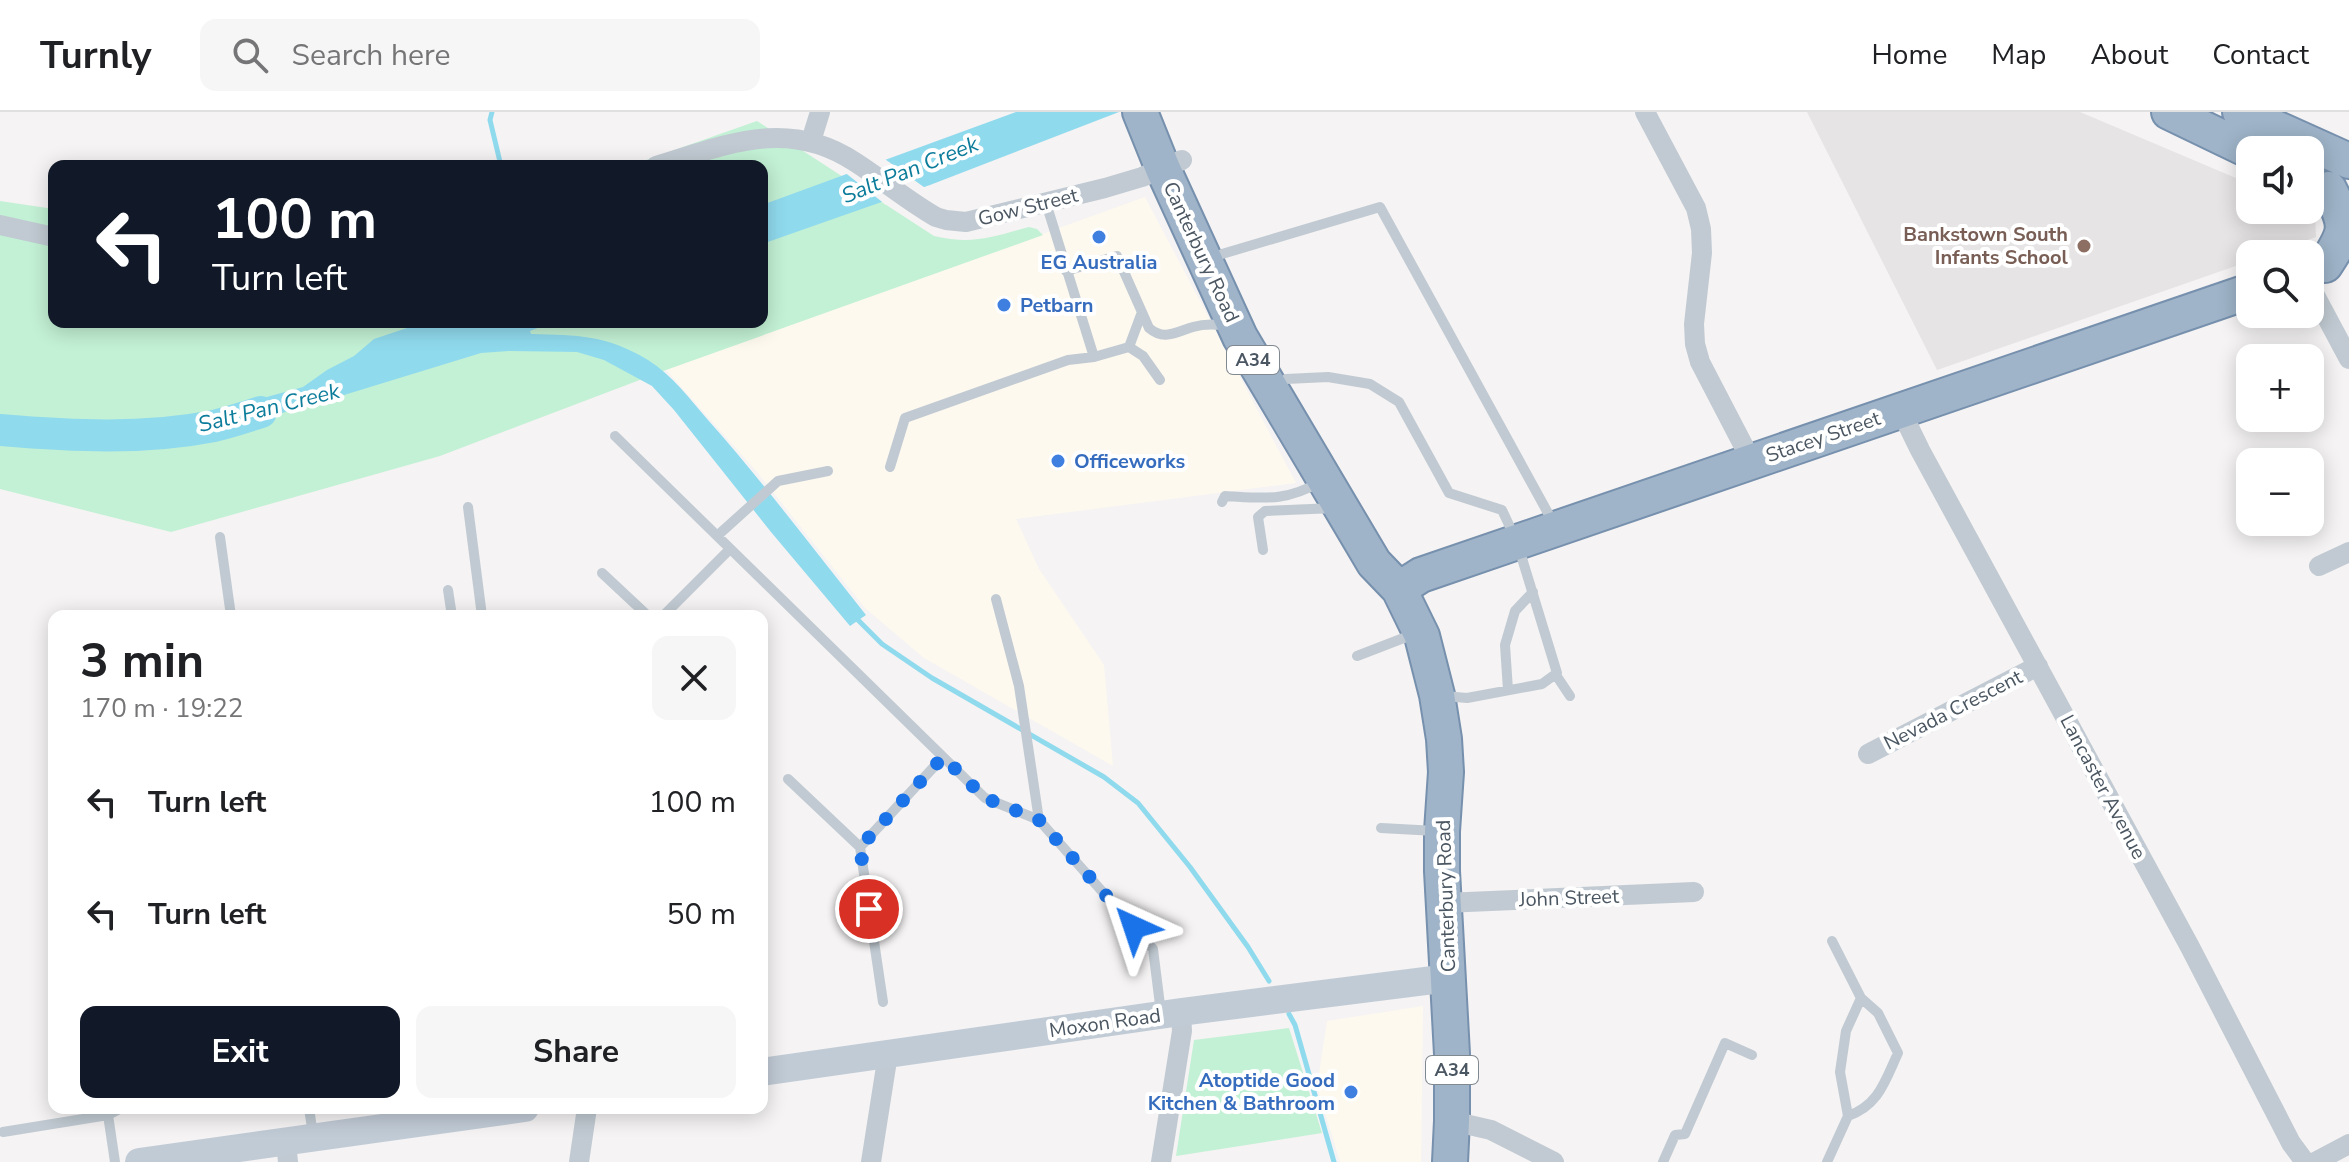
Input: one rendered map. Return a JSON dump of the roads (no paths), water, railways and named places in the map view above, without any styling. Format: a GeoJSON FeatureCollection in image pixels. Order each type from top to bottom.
{"type":"FeatureCollection","features":[{"type":"Feature","properties":{"kind":"highway","name":"Canterbury Road"},"geometry":{"type":"LineString","coordinates":[[1140,112],[1222,254],[1243,303],[1286,379],[1394,554],[1399,589]]}},
{"type":"Feature","properties":{"kind":"highway","name":"Canterbury Road"},"geometry":{"type":"LineString","coordinates":[[1163,112],[1172,165],[1236,328],[1374,563],[1399,589],[1420,632],[1437,695],[1446,772],[1442,831],[1449,978],[1450,1162]]}},
{"type":"Feature","properties":{"kind":"highway"},"geometry":{"type":"LineString","coordinates":[[2169,112],[2236,144]]}},
{"type":"Feature","properties":{"kind":"highway"},"geometry":{"type":"LineString","coordinates":[[2240,112],[2349,161]]}},
{"type":"Feature","properties":{"kind":"highway"},"geometry":{"type":"LineString","coordinates":[[2324,270],[2339,244],[2344,227],[2329,190]]}},
{"type":"Feature","properties":{"kind":"highway","name":"Stacey Street"},"geometry":{"type":"LineString","coordinates":[[1399,589],[1421,575],[2236,296]]}},
{"type":"Feature","properties":{"kind":"main road","name":"Moxon Road"},"geometry":{"type":"LineString","coordinates":[[768,1071],[1171,1013],[1449,978]]}},
{"type":"Feature","properties":{"kind":"main road"},"geometry":{"type":"LineString","coordinates":[[139,1162],[296,1147],[486,1114]]}},
{"type":"Feature","properties":{"kind":"street"},"geometry":{"type":"LineString","coordinates":[[811,141],[820,112]]}},
{"type":"Feature","properties":{"kind":"street"},"geometry":{"type":"LineString","coordinates":[[1645,112],[1696,208],[1702,253],[1694,324],[1695,344],[1700,362],[1752,462]]}},
{"type":"Feature","properties":{"kind":"street","name":"Gow Street"},"geometry":{"type":"LineString","coordinates":[[677,160],[745,140],[779,137],[811,141],[855,162],[923,210],[946,220],[966,222],[1130,181],[1172,165]]}},
{"type":"Feature","properties":{"kind":"street"},"geometry":{"type":"LineString","coordinates":[[0,225],[48,236]]}},
{"type":"Feature","properties":{"kind":"street"},"geometry":{"type":"LineString","coordinates":[[2324,270],[2349,359]]}},
{"type":"Feature","properties":{"kind":"street","name":"Lancaster Avenue"},"geometry":{"type":"LineString","coordinates":[[1901,411],[2197,961],[2291,1143],[2305,1162]]}},
{"type":"Feature","properties":{"kind":"street"},"geometry":{"type":"LineString","coordinates":[[2319,566],[2349,552]]}},
{"type":"Feature","properties":{"kind":"street","name":"Nevada Crescent"},"geometry":{"type":"LineString","coordinates":[[1868,754],[2038,666]]}},
{"type":"Feature","properties":{"kind":"street","name":"John Street"},"geometry":{"type":"LineString","coordinates":[[1444,903],[1694,892]]}},
{"type":"Feature","properties":{"kind":"street"},"geometry":{"type":"LineString","coordinates":[[1161,1162],[1182,1031],[1171,1013]]}},
{"type":"Feature","properties":{"kind":"street"},"geometry":{"type":"LineString","coordinates":[[871,1162],[888,1054]]}},
{"type":"Feature","properties":{"kind":"street"},"geometry":{"type":"LineString","coordinates":[[579,1162],[586,1114]]}},
{"type":"Feature","properties":{"kind":"street"},"geometry":{"type":"LineString","coordinates":[[1452,1121],[1491,1130],[1554,1162]]}},
{"type":"Feature","properties":{"kind":"street"},"geometry":{"type":"LineString","coordinates":[[2315,1162],[2349,1144]]}},
{"type":"Feature","properties":{"kind":"lane"},"geometry":{"type":"LineString","coordinates":[[1046,203],[1094,357]]}},
{"type":"Feature","properties":{"kind":"lane"},"geometry":{"type":"LineString","coordinates":[[1222,254],[1380,207],[1556,529]]}},
{"type":"Feature","properties":{"kind":"lane"},"geometry":{"type":"LineString","coordinates":[[1066,271],[1117,256],[1149,328],[1164,336],[1195,326],[1236,328]]}},
{"type":"Feature","properties":{"kind":"lane"},"geometry":{"type":"LineString","coordinates":[[1129,347],[1142,312]]}},
{"type":"Feature","properties":{"kind":"lane"},"geometry":{"type":"LineString","coordinates":[[890,467],[905,418],[1068,360],[1094,357],[1129,347],[1143,356],[1160,380]]}},
{"type":"Feature","properties":{"kind":"lane"},"geometry":{"type":"LineString","coordinates":[[1286,379],[1328,377],[1370,384],[1399,402],[1449,493],[1502,510],[1517,542],[1557,668],[1556,675],[1570,696]]}},
{"type":"Feature","properties":{"kind":"lane"},"geometry":{"type":"LineString","coordinates":[[615,436],[985,798],[1039,820],[1153,949],[1171,1013]]}},
{"type":"Feature","properties":{"kind":"lane"},"geometry":{"type":"LineString","coordinates":[[717,536],[778,481],[828,471]]}},
{"type":"Feature","properties":{"kind":"lane"},"geometry":{"type":"LineString","coordinates":[[1222,502],[1225,496],[1283,498],[1306,489],[1332,494]]}},
{"type":"Feature","properties":{"kind":"lane"},"geometry":{"type":"LineString","coordinates":[[1263,550],[1258,517],[1265,511],[1332,494]]}},
{"type":"Feature","properties":{"kind":"lane"},"geometry":{"type":"LineString","coordinates":[[468,507],[481,610]]}},
{"type":"Feature","properties":{"kind":"lane"},"geometry":{"type":"LineString","coordinates":[[220,537],[230,610]]}},
{"type":"Feature","properties":{"kind":"lane"},"geometry":{"type":"LineString","coordinates":[[669,610],[730,549]]}},
{"type":"Feature","properties":{"kind":"lane"},"geometry":{"type":"LineString","coordinates":[[602,573],[642,610]]}},
{"type":"Feature","properties":{"kind":"lane"},"geometry":{"type":"LineString","coordinates":[[448,590],[451,610]]}},
{"type":"Feature","properties":{"kind":"lane"},"geometry":{"type":"LineString","coordinates":[[1508,690],[1505,645],[1515,611],[1533,592]]}},
{"type":"Feature","properties":{"kind":"lane"},"geometry":{"type":"LineString","coordinates":[[996,599],[1019,686],[1039,820]]}},
{"type":"Feature","properties":{"kind":"lane"},"geometry":{"type":"LineString","coordinates":[[1357,656],[1420,632]]}},
{"type":"Feature","properties":{"kind":"lane"},"geometry":{"type":"LineString","coordinates":[[1437,695],[1467,698],[1542,684],[1556,675]]}},
{"type":"Feature","properties":{"kind":"lane"},"geometry":{"type":"LineString","coordinates":[[860,847],[943,757]]}},
{"type":"Feature","properties":{"kind":"lane"},"geometry":{"type":"LineString","coordinates":[[788,779],[860,847],[883,1002]]}},
{"type":"Feature","properties":{"kind":"lane"},"geometry":{"type":"LineString","coordinates":[[1381,828],[1442,831]]}},
{"type":"Feature","properties":{"kind":"lane"},"geometry":{"type":"LineString","coordinates":[[1832,941],[1861,998],[1878,1013],[1898,1053],[1882,1089],[1865,1110],[1848,1116]]}},
{"type":"Feature","properties":{"kind":"lane"},"geometry":{"type":"LineString","coordinates":[[1827,1162],[1848,1116],[1840,1072],[1846,1031],[1861,998]]}},
{"type":"Feature","properties":{"kind":"lane"},"geometry":{"type":"LineString","coordinates":[[1663,1162],[1675,1135],[1685,1134],[1725,1043],[1752,1055]]}},
{"type":"Feature","properties":{"kind":"lane"},"geometry":{"type":"LineString","coordinates":[[296,1147],[307,1114]]}},
{"type":"Feature","properties":{"kind":"lane"},"geometry":{"type":"LineString","coordinates":[[3,1132],[108,1115],[115,1162]]}},
{"type":"Feature","properties":{"kind":"water"},"geometry":{"type":"Polygon","coordinates":[[[1016,112],[1119,112],[930,185],[768,242],[768,203],[1016,112]]]}},
{"type":"Feature","properties":{"kind":"water"},"geometry":{"type":"Polygon","coordinates":[[[407,328],[538,328],[530,331],[531,334],[605,341],[648,360],[680,388],[729,444],[866,615],[850,626],[652,386],[604,360],[577,352],[481,353],[305,407],[222,428],[219,410],[303,387],[354,356],[374,339],[407,328]]]}},
{"type":"Feature","properties":{"kind":"waterway"},"geometry":{"type":"LineString","coordinates":[[492,112],[490,120],[500,160]]}},
{"type":"Feature","properties":{"kind":"waterway","name":"Salt Pan Creek"},"geometry":{"type":"LineString","coordinates":[[0,430],[134,435],[214,426],[261,412]]}},
{"type":"Feature","properties":{"kind":"waterway"},"geometry":{"type":"LineString","coordinates":[[853,615],[882,644],[932,678],[1104,777],[1138,803],[1190,867],[1269,981]]}},
{"type":"Feature","properties":{"kind":"waterway"},"geometry":{"type":"LineString","coordinates":[[1289,1014],[1295,1025],[1334,1162]]}},
{"type":"Feature","properties":{"kind":"place","name":"EG Australia"},"geometry":{"type":"Point","coordinates":[1099,237]}},
{"type":"Feature","properties":{"kind":"place","name":"Bankstown South Infants School"},"geometry":{"type":"Point","coordinates":[2084,246]}},
{"type":"Feature","properties":{"kind":"place","name":"Petbarn"},"geometry":{"type":"Point","coordinates":[1004,305]}},
{"type":"Feature","properties":{"kind":"place","name":"Officeworks"},"geometry":{"type":"Point","coordinates":[1058,461]}},
{"type":"Feature","properties":{"kind":"place","name":"Atoptide Good Kitchen & Bathroom"},"geometry":{"type":"Point","coordinates":[1351,1092]}}]}
